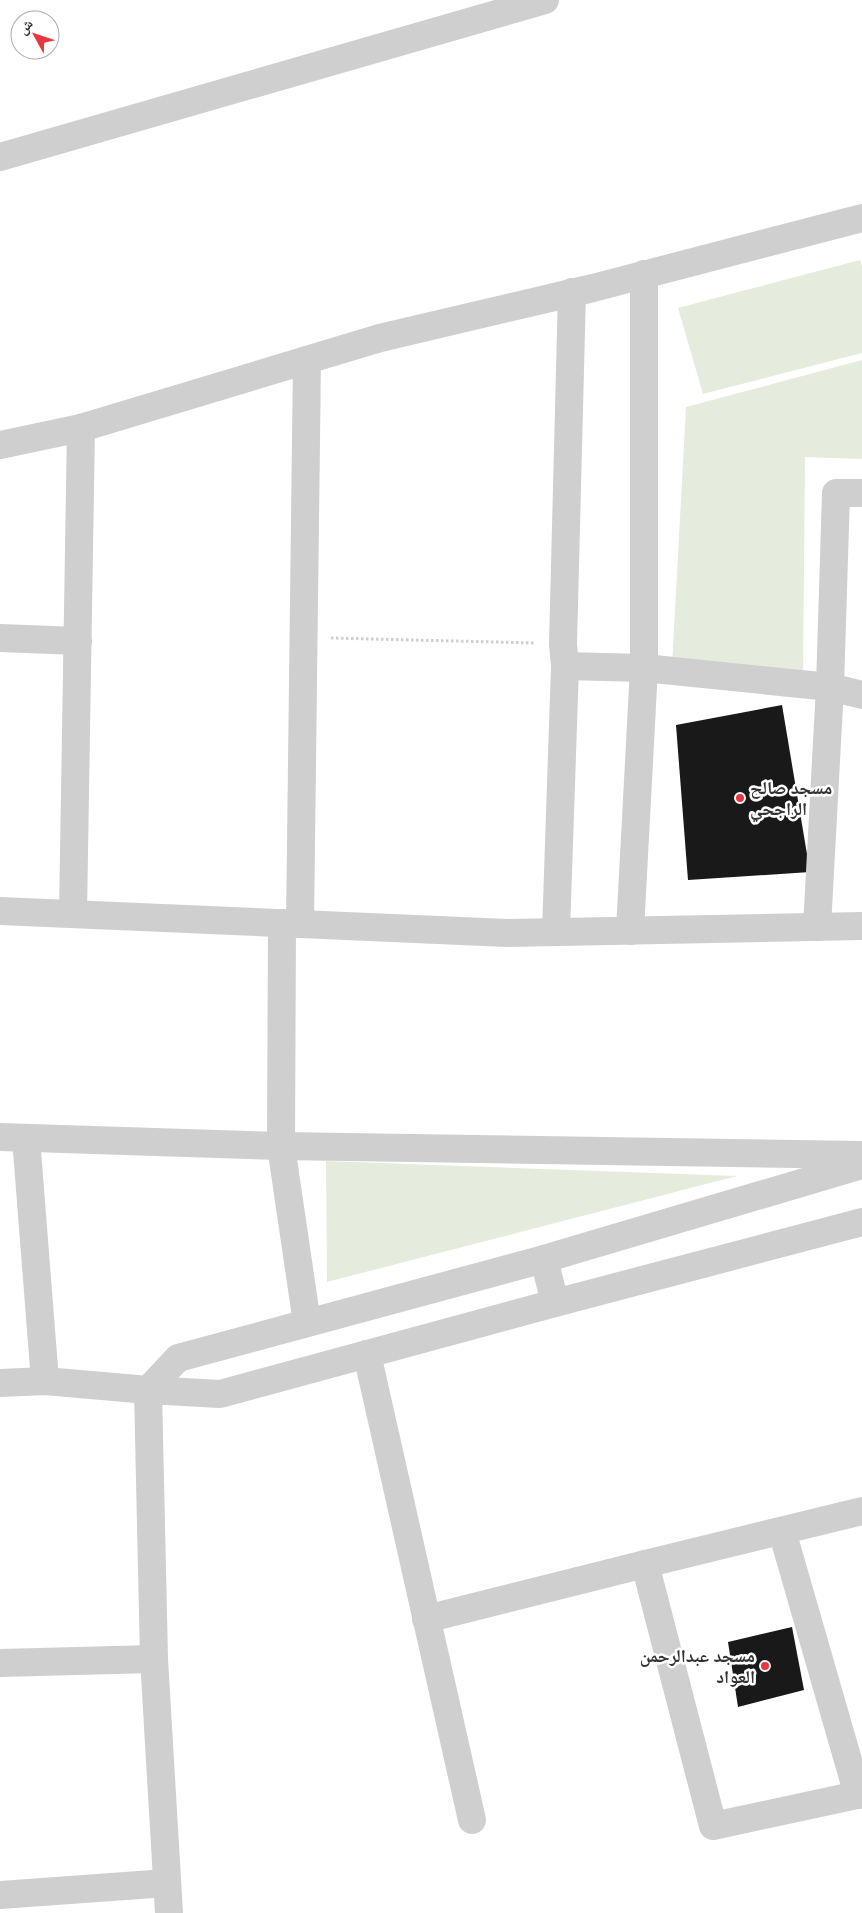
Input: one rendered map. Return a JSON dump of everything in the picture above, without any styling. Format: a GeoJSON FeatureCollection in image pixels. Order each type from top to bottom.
{"type":"FeatureCollection","features":[{"type":"Feature","properties":{"kind":"street"},"geometry":{"type":"LineString","coordinates":[[0,157],[545,0]]}},
{"type":"Feature","properties":{"kind":"street"},"geometry":{"type":"LineString","coordinates":[[0,445],[81,428],[380,338],[572,292],[862,218]]}},
{"type":"Feature","properties":{"kind":"street"},"geometry":{"type":"LineString","coordinates":[[630,931],[644,668],[644,274]]}},
{"type":"Feature","properties":{"kind":"street"},"geometry":{"type":"LineString","coordinates":[[556,932],[572,292]]}},
{"type":"Feature","properties":{"kind":"street"},"geometry":{"type":"LineString","coordinates":[[307,360],[303,638],[281,1146],[307,1323]]}},
{"type":"Feature","properties":{"kind":"street"},"geometry":{"type":"LineString","coordinates":[[73,914],[81,428]]}},
{"type":"Feature","properties":{"kind":"street"},"geometry":{"type":"LineString","coordinates":[[817,927],[830,687],[836,493],[862,493]]}},
{"type":"Feature","properties":{"kind":"street"},"geometry":{"type":"LineString","coordinates":[[0,638],[78,641]]}},
{"type":"Feature","properties":{"kind":"street"},"geometry":{"type":"LineString","coordinates":[[564,655],[644,668],[830,687],[862,695]]}},
{"type":"Feature","properties":{"kind":"street"},"geometry":{"type":"LineString","coordinates":[[0,911],[506,933],[862,926]]}},
{"type":"Feature","properties":{"kind":"street"},"geometry":{"type":"LineString","coordinates":[[44,1381],[13,1138],[281,1146],[862,1155]]}},
{"type":"Feature","properties":{"kind":"street"},"geometry":{"type":"LineString","coordinates":[[169,1913],[154,1659],[148,1390],[178,1358],[544,1258],[862,1165]]}},
{"type":"Feature","properties":{"kind":"street"},"geometry":{"type":"LineString","coordinates":[[0,1383],[44,1381],[220,1394],[862,1222]]}},
{"type":"Feature","properties":{"kind":"street"},"geometry":{"type":"LineString","coordinates":[[544,1258],[555,1303]]}},
{"type":"Feature","properties":{"kind":"street"},"geometry":{"type":"LineString","coordinates":[[367,1354],[472,1820]]}},
{"type":"Feature","properties":{"kind":"street"},"geometry":{"type":"LineString","coordinates":[[426,1619],[862,1512]]}},
{"type":"Feature","properties":{"kind":"street"},"geometry":{"type":"LineString","coordinates":[[645,1564],[712,1826],[860,1794],[782,1531]]}},
{"type":"Feature","properties":{"kind":"street"},"geometry":{"type":"LineString","coordinates":[[0,1663],[154,1659]]}},
{"type":"Feature","properties":{"kind":"street"},"geometry":{"type":"LineString","coordinates":[[0,1895],[167,1882]]}},
{"type":"Feature","properties":{"kind":"path"},"geometry":{"type":"LineString","coordinates":[[303,638],[564,655]]}},
{"type":"Feature","properties":{"kind":"shaded area"},"geometry":{"type":"Polygon","coordinates":[[[860,260],[862,266],[862,353],[703,394],[678,308],[860,260]]]}},
{"type":"Feature","properties":{"kind":"shaded area"},"geometry":{"type":"Polygon","coordinates":[[[862,360],[862,459],[805,457],[803,670],[672,666],[686,407],[862,360]]]}},
{"type":"Feature","properties":{"kind":"shaded area"},"geometry":{"type":"Polygon","coordinates":[[[326,1161],[737,1176],[327,1282],[326,1161]]]}},
{"type":"Feature","properties":{"kind":"building","name":"مسجد صالح الراجحي"},"geometry":{"type":"Polygon","coordinates":[[[782,705],[810,872],[688,880],[676,725],[782,705]]]}},
{"type":"Feature","properties":{"kind":"building","name":"مسجد عبدالرحمن العواد"},"geometry":{"type":"Polygon","coordinates":[[[792,1627],[804,1690],[738,1707],[728,1642],[792,1627]]]}},
{"type":"Feature","properties":{"kind":"place","name":"مسجد صالح الراجحي"},"geometry":{"type":"Point","coordinates":[740,798]}},
{"type":"Feature","properties":{"kind":"place","name":"مسجد عبدالرحمن العواد"},"geometry":{"type":"Point","coordinates":[765,1666]}}]}
